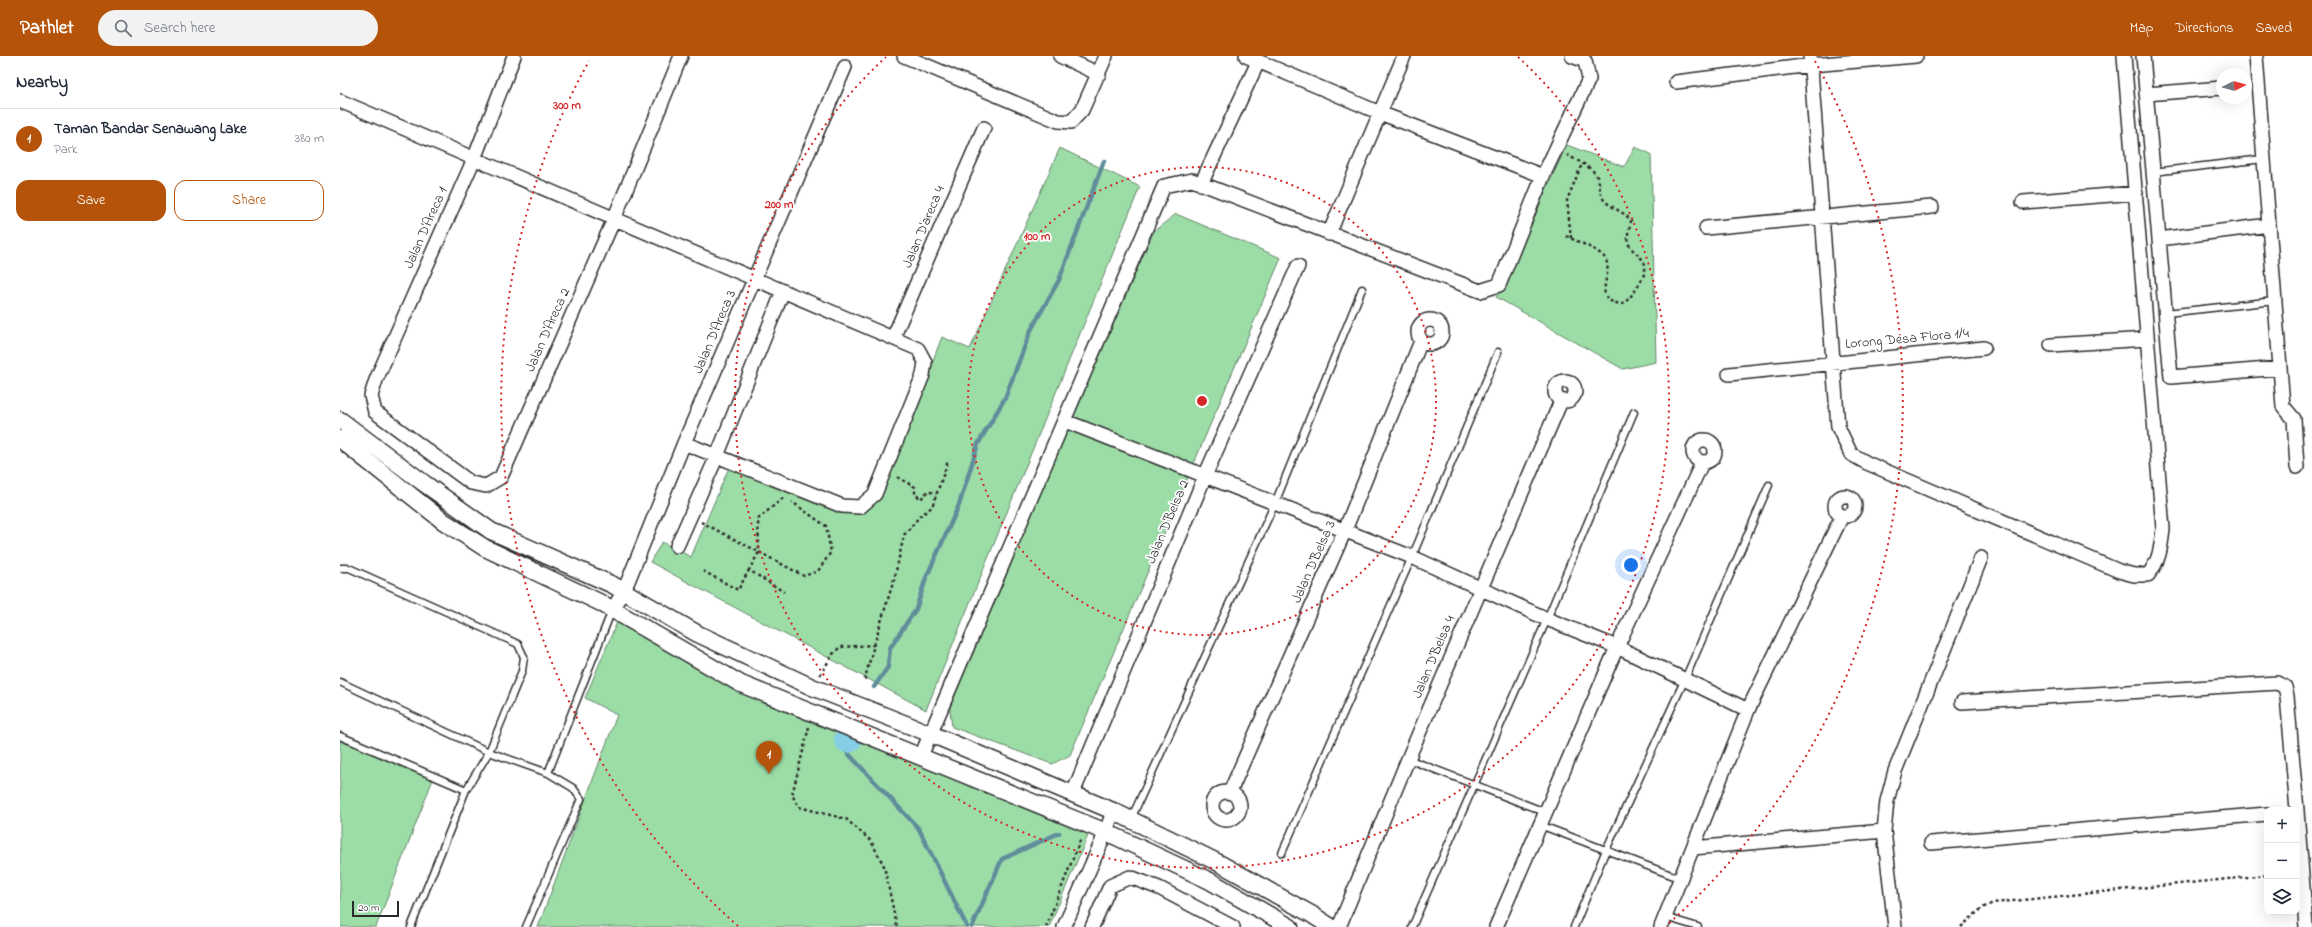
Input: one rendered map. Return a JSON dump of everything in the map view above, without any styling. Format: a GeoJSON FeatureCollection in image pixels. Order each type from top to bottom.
{"type":"FeatureCollection","features":[{"type":"Feature","properties":{"kind":"street","name":"Jalan D'Areca 1"},"geometry":{"type":"LineString","coordinates":[[375,412],[372,396],[376,380],[474,159],[514,56]]}},
{"type":"Feature","properties":{"kind":"street","name":"Jalan D'Areca 2"},"geometry":{"type":"LineString","coordinates":[[375,412],[471,483],[486,486],[501,477],[614,219],[681,56]]}},
{"type":"Feature","properties":{"kind":"street"},"geometry":{"type":"LineString","coordinates":[[904,56],[1058,121],[1071,122],[1082,110],[1106,56]]}},
{"type":"Feature","properties":{"kind":"street"},"geometry":{"type":"LineString","coordinates":[[1060,56],[1099,74]]}},
{"type":"Feature","properties":{"kind":"street"},"geometry":{"type":"LineString","coordinates":[[1246,56],[1380,114],[1543,176]]}},
{"type":"Feature","properties":{"kind":"street"},"geometry":{"type":"LineString","coordinates":[[1329,234],[1404,56]]}},
{"type":"Feature","properties":{"kind":"street"},"geometry":{"type":"LineString","coordinates":[[921,756],[1164,186],[1192,180],[1480,291],[1499,285],[1543,176],[1589,79],[1585,61],[1572,56]]}},
{"type":"Feature","properties":{"kind":"street"},"geometry":{"type":"LineString","coordinates":[[1676,82],[1810,61],[1916,56]]}},
{"type":"Feature","properties":{"kind":"street"},"geometry":{"type":"LineString","coordinates":[[1810,61],[1838,427],[1851,454],[1867,463],[2119,571],[2134,576],[2148,575],[2155,566],[2161,551],[2163,529],[2124,56]]}},
{"type":"Feature","properties":{"kind":"street"},"geometry":{"type":"LineString","coordinates":[[2143,56],[2171,377],[2280,368]]}},
{"type":"Feature","properties":{"kind":"street"},"geometry":{"type":"LineString","coordinates":[[2256,56],[2252,86],[2264,159],[2283,406],[2294,419],[2297,467]]}},
{"type":"Feature","properties":{"kind":"street"},"geometry":{"type":"LineString","coordinates":[[1201,184],[1258,62]]}},
{"type":"Feature","properties":{"kind":"street","name":"Jalan D'Areca 3"},"geometry":{"type":"LineString","coordinates":[[613,609],[624,591],[684,443],[845,67]]}},
{"type":"Feature","properties":{"kind":"street"},"geometry":{"type":"LineString","coordinates":[[2146,94],[2216,88]]}},
{"type":"Feature","properties":{"kind":"street"},"geometry":{"type":"LineString","coordinates":[[340,101],[918,349],[925,362],[924,375],[875,494],[860,506],[842,506],[684,443]]}},
{"type":"Feature","properties":{"kind":"street","name":"Jalan D'areca 4"},"geometry":{"type":"LineString","coordinates":[[892,338],[984,128]]}},
{"type":"Feature","properties":{"kind":"street"},"geometry":{"type":"LineString","coordinates":[[2023,202],[2136,193]]}},
{"type":"Feature","properties":{"kind":"street"},"geometry":{"type":"LineString","coordinates":[[1706,228],[1932,207]]}},
{"type":"Feature","properties":{"kind":"street"},"geometry":{"type":"LineString","coordinates":[[2159,238],[2269,225]]}},
{"type":"Feature","properties":{"kind":"street","name":"Jalan D'Belsa 2"},"geometry":{"type":"LineString","coordinates":[[1073,793],[1205,476],[1298,266]]}},
{"type":"Feature","properties":{"kind":"street"},"geometry":{"type":"LineString","coordinates":[[677,546],[718,456],[783,291]]}},
{"type":"Feature","properties":{"kind":"street"},"geometry":{"type":"LineString","coordinates":[[2051,346],[2147,339]]}},
{"type":"Feature","properties":{"kind":"street","name":"Jalan D'Belsa 3"},"geometry":{"type":"LineString","coordinates":[[1230,792],[1345,530],[1421,341]]}},
{"type":"Feature","properties":{"kind":"street","name":"Lorong Desa Flora 1/4"},"geometry":{"type":"LineString","coordinates":[[1729,374],[1834,362],[1984,348]]}},
{"type":"Feature","properties":{"kind":"street","name":"Jalan D'Belsa 4"},"geometry":{"type":"LineString","coordinates":[[1340,927],[1408,759],[1561,401]]}},
{"type":"Feature","properties":{"kind":"street"},"geometry":{"type":"LineString","coordinates":[[340,420],[425,484],[491,531],[624,591],[698,634],[812,687],[931,734],[986,759],[1073,793],[1113,811],[1130,821],[1217,862],[1311,914],[1331,927]]}},
{"type":"Feature","properties":{"kind":"street"},"geometry":{"type":"LineString","coordinates":[[1065,420],[1412,557],[1547,619],[1616,647],[1748,710]]}},
{"type":"Feature","properties":{"kind":"street"},"geometry":{"type":"LineString","coordinates":[[340,439],[442,521],[485,548],[613,609],[741,684],[1106,832],[1210,881],[1290,927]]}},
{"type":"Feature","properties":{"kind":"street"},"geometry":{"type":"LineString","coordinates":[[1496,927],[1616,647],[1702,463]]}},
{"type":"Feature","properties":{"kind":"street"},"geometry":{"type":"LineString","coordinates":[[1663,922],[1679,878],[1693,848],[1748,710],[1842,516]]}},
{"type":"Feature","properties":{"kind":"street"},"geometry":{"type":"LineString","coordinates":[[1895,927],[1884,830],[1887,801],[1895,771],[1981,558]]}},
{"type":"Feature","properties":{"kind":"street"},"geometry":{"type":"LineString","coordinates":[[1962,702],[2277,683],[2285,687],[2287,696],[2297,807]]}},
{"type":"Feature","properties":{"kind":"street"},"geometry":{"type":"LineString","coordinates":[[1064,927],[1106,832],[1113,811]]}},
{"type":"Feature","properties":{"kind":"street"},"geometry":{"type":"LineString","coordinates":[[1931,843],[2264,814]]}},
{"type":"Feature","properties":{"kind":"street"},"geometry":{"type":"LineString","coordinates":[[1693,848],[1884,830]]}},
{"type":"Feature","properties":{"kind":"street"},"geometry":{"type":"LineString","coordinates":[[2299,843],[2306,927]]}},
{"type":"Feature","properties":{"kind":"street"},"geometry":{"type":"LineString","coordinates":[[1092,927],[1110,886],[1130,877],[1159,888],[1234,927]]}},
{"type":"Feature","properties":{"kind":"lane"},"geometry":{"type":"LineString","coordinates":[[2153,172],[2264,159]]}},
{"type":"Feature","properties":{"kind":"lane"},"geometry":{"type":"LineString","coordinates":[[1130,821],[1275,503],[1362,289]]}},
{"type":"Feature","properties":{"kind":"lane"},"geometry":{"type":"LineString","coordinates":[[2166,313],[2275,301]]}},
{"type":"Feature","properties":{"kind":"lane"},"geometry":{"type":"LineString","coordinates":[[1282,853],[1412,557],[1498,352]]}},
{"type":"Feature","properties":{"kind":"lane"},"geometry":{"type":"LineString","coordinates":[[1412,927],[1547,619],[1634,412]]}},
{"type":"Feature","properties":{"kind":"lane"},"geometry":{"type":"LineString","coordinates":[[1574,927],[1606,850],[1685,679],[1769,486]]}},
{"type":"Feature","properties":{"kind":"lane"},"geometry":{"type":"LineString","coordinates":[[340,568],[349,568],[518,644],[524,657],[522,671],[489,752],[466,790],[411,927]]}},
{"type":"Feature","properties":{"kind":"lane"},"geometry":{"type":"LineString","coordinates":[[548,773],[613,609]]}},
{"type":"Feature","properties":{"kind":"lane"},"geometry":{"type":"LineString","coordinates":[[340,682],[489,752],[548,773],[573,788],[581,799],[526,927]]}},
{"type":"Feature","properties":{"kind":"lane"},"geometry":{"type":"LineString","coordinates":[[340,736],[466,790]]}},
{"type":"Feature","properties":{"kind":"lane"},"geometry":{"type":"LineString","coordinates":[[1408,759],[1545,812]]}},
{"type":"Feature","properties":{"kind":"lane"},"geometry":{"type":"LineString","coordinates":[[1540,825],[1679,878]]}},
{"type":"Feature","properties":{"kind":"lane"},"geometry":{"type":"LineString","coordinates":[[1663,922],[1698,927]]}},
{"type":"Feature","properties":{"kind":"path"},"geometry":{"type":"LineString","coordinates":[[1556,149],[1594,171],[1599,181],[1600,194],[1605,202],[1627,214],[1631,221],[1627,237],[1628,244],[1644,262],[1646,270],[1631,298],[1623,304],[1613,303],[1606,297],[1603,286],[1608,266],[1603,256],[1566,236]]}},
{"type":"Feature","properties":{"kind":"path"},"geometry":{"type":"LineString","coordinates":[[1571,238],[1567,200],[1582,164]]}},
{"type":"Feature","properties":{"kind":"path"},"geometry":{"type":"LineString","coordinates":[[864,682],[895,576],[904,535],[920,516],[932,507],[948,461]]}},
{"type":"Feature","properties":{"kind":"path"},"geometry":{"type":"LineString","coordinates":[[884,471],[915,487],[915,494],[921,499],[928,491],[936,494]]}},
{"type":"Feature","properties":{"kind":"path"},"geometry":{"type":"LineString","coordinates":[[690,516],[759,552],[804,576],[818,571],[831,552],[826,526],[784,497],[758,519],[759,552],[738,590],[703,571]]}},
{"type":"Feature","properties":{"kind":"path"},"geometry":{"type":"LineString","coordinates":[[749,570],[784,592]]}},
{"type":"Feature","properties":{"kind":"path"},"geometry":{"type":"LineString","coordinates":[[812,687],[833,654],[840,647],[874,645]]}},
{"type":"Feature","properties":{"kind":"path"},"geometry":{"type":"LineString","coordinates":[[812,712],[792,795],[799,807],[846,819],[872,841],[884,866],[897,927]]}},
{"type":"Feature","properties":{"kind":"path"},"geometry":{"type":"LineString","coordinates":[[1046,927],[1083,835]]}},
{"type":"Feature","properties":{"kind":"path"},"geometry":{"type":"LineString","coordinates":[[1961,927],[1970,917],[1993,903],[2264,875]]}},
{"type":"Feature","properties":{"kind":"green space"},"geometry":{"type":"Polygon","coordinates":[[[1567,145],[1624,167],[1635,147],[1651,154],[1656,362],[1623,369],[1496,297],[1567,145]]]}},
{"type":"Feature","properties":{"kind":"green space"},"geometry":{"type":"Polygon","coordinates":[[[1060,148],[1140,187],[926,710],[650,562],[662,542],[691,557],[730,465],[850,514],[871,504],[884,485],[942,337],[970,349],[1060,148]]]}},
{"type":"Feature","properties":{"kind":"green space"},"geometry":{"type":"Polygon","coordinates":[[[1176,214],[1281,258],[1070,755],[1052,764],[952,727],[949,702],[1154,231],[1176,214]]]}},
{"type":"Feature","properties":{"kind":"green space"},"geometry":{"type":"Polygon","coordinates":[[[617,622],[733,689],[1089,833],[1049,927],[538,927],[617,715],[585,698],[617,622]]]}},
{"type":"Feature","properties":{"kind":"green space"},"geometry":{"type":"Polygon","coordinates":[[[340,741],[433,779],[376,927],[340,927],[340,741]]]}},
{"type":"Feature","properties":{"kind":"waterway"},"geometry":{"type":"LineString","coordinates":[[874,687],[888,667],[890,648],[916,609],[926,578],[959,505],[978,444],[1005,398],[1031,330],[1059,280],[1104,161]]}},
{"type":"Feature","properties":{"kind":"waterway"},"geometry":{"type":"LineString","coordinates":[[848,739],[844,749],[919,829],[967,927]]}},
{"type":"Feature","properties":{"kind":"waterway"},"geometry":{"type":"LineString","coordinates":[[972,927],[1002,859],[1059,833]]}},
{"type":"Feature","properties":{"kind":"place","name":"Taman Bandar Senawang Lake"},"geometry":{"type":"Point","coordinates":[769,774]}}]}
